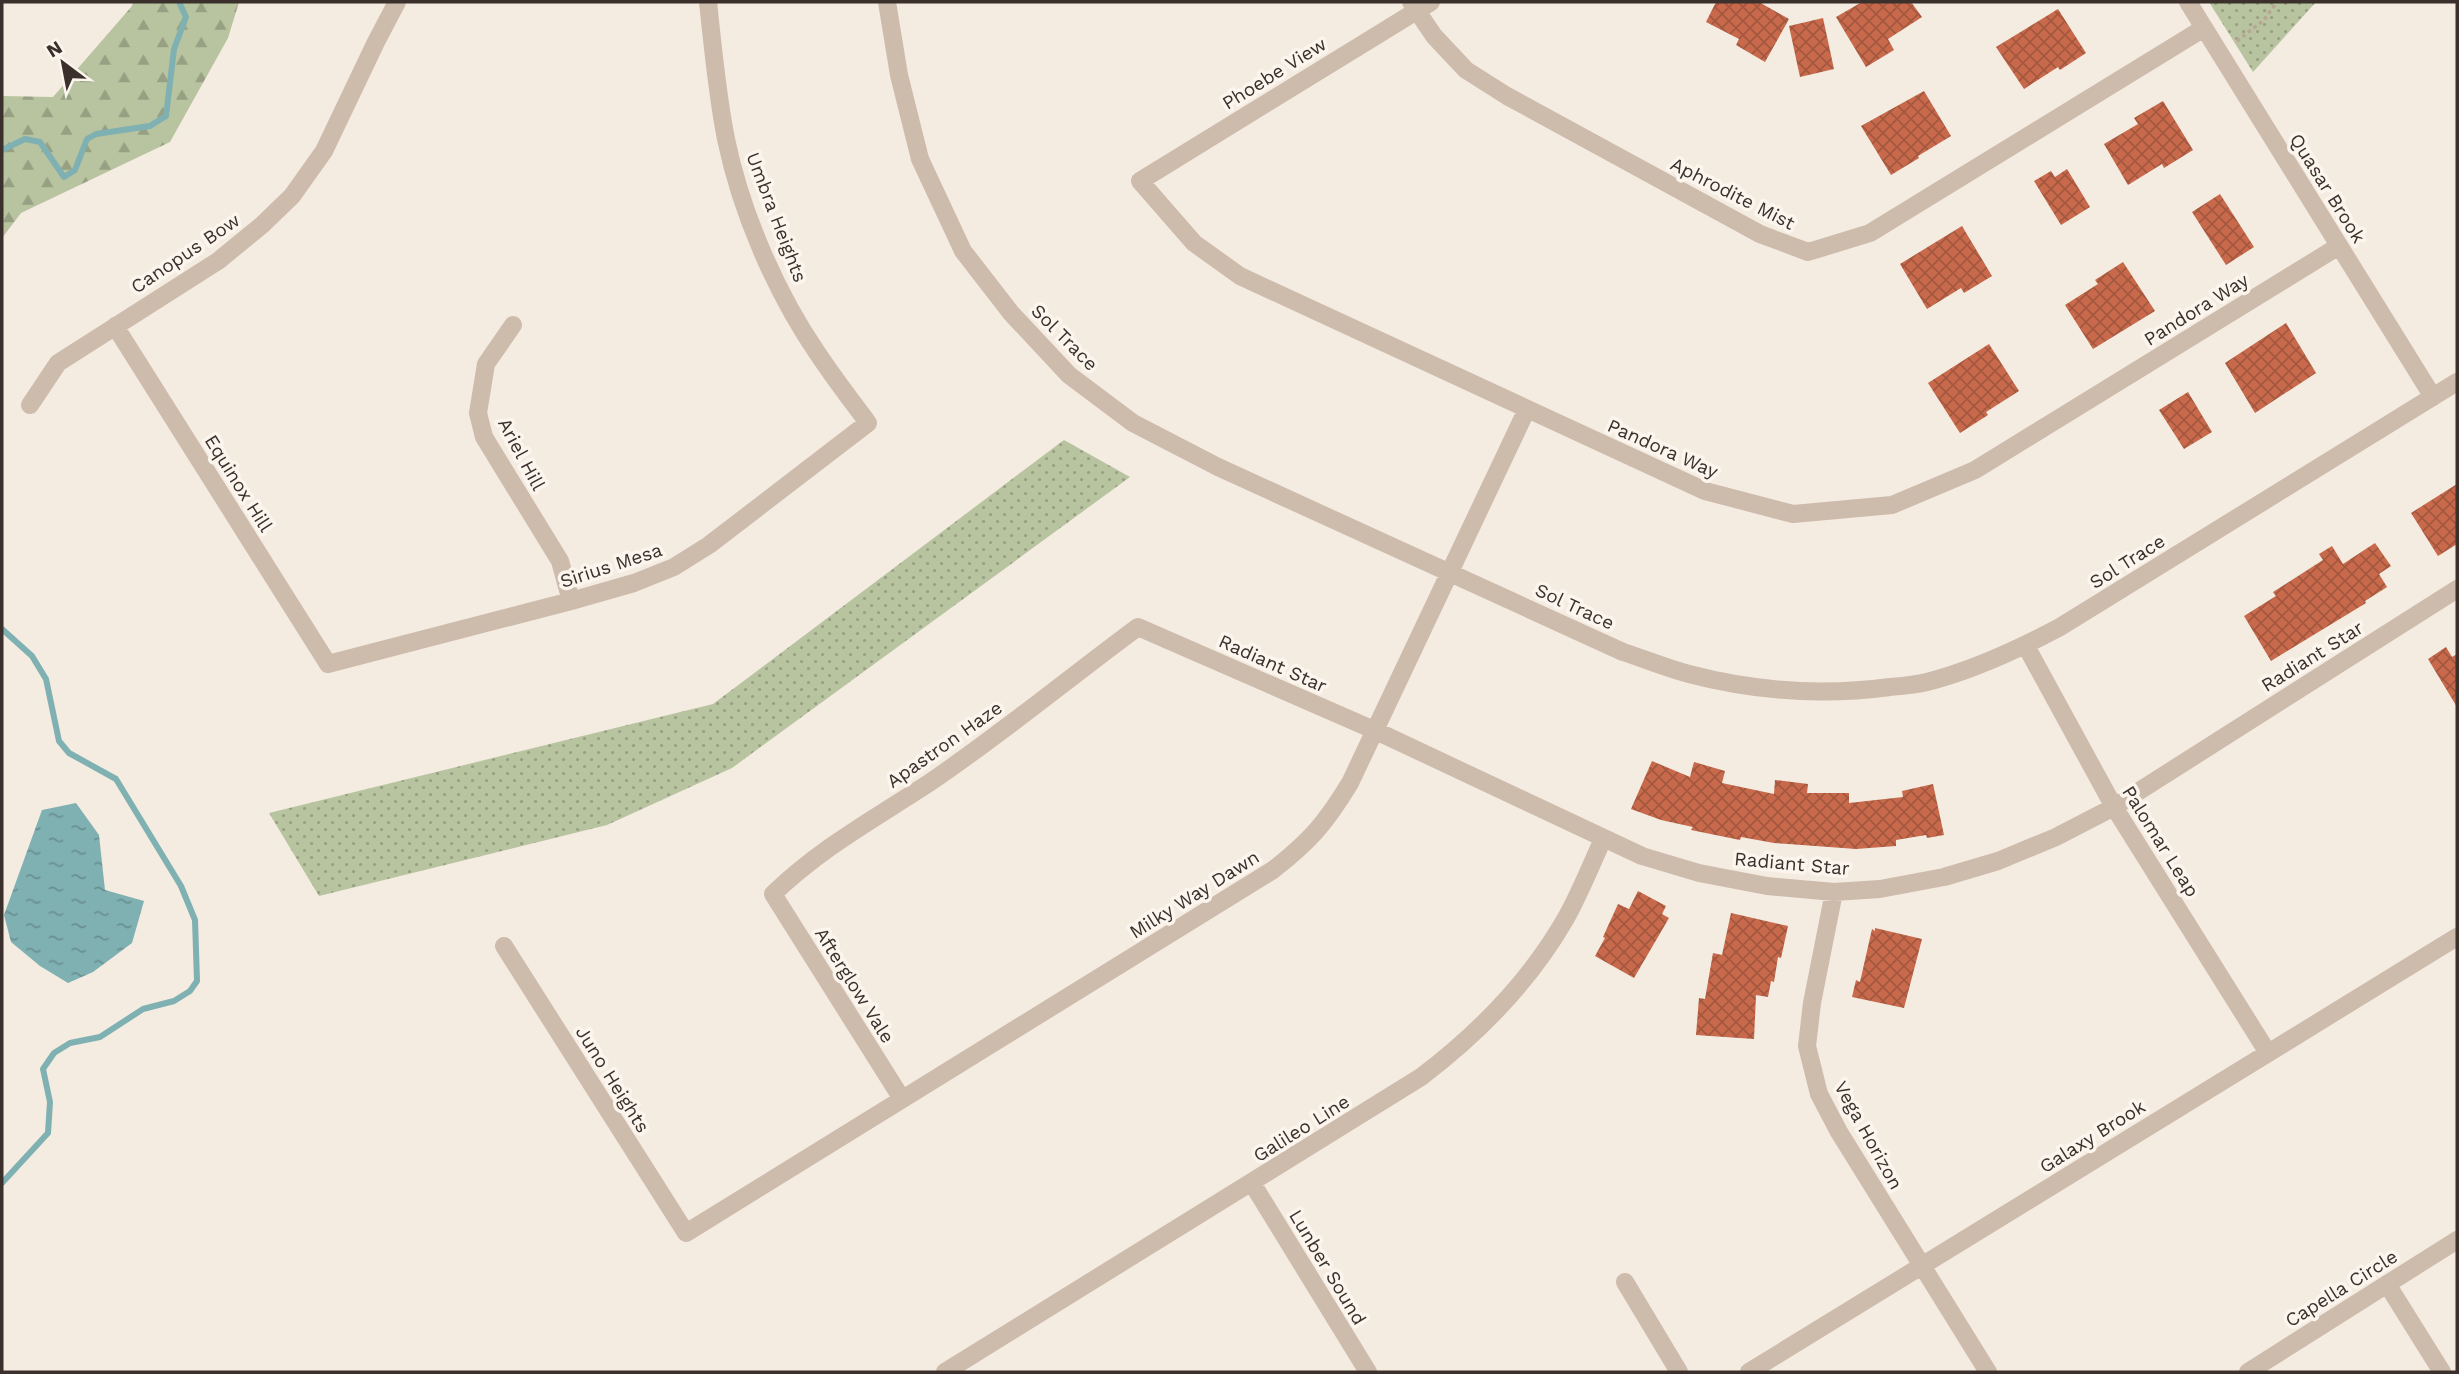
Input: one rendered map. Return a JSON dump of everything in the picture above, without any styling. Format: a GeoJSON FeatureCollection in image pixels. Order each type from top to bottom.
{"type":"FeatureCollection","features":[{"type":"Feature","properties":{"kind":"street","name":"Canopus Bow"},"geometry":{"type":"LineString","coordinates":[[30,405],[58,363],[218,261],[292,196],[324,151],[397,2]]}},
{"type":"Feature","properties":{"kind":"street","name":"Umbra Heights"},"geometry":{"type":"LineString","coordinates":[[708,2],[727,141],[743,199],[766,259],[789,306],[817,353],[868,423]]}},
{"type":"Feature","properties":{"kind":"street","name":"Sol Trace"},"geometry":{"type":"LineString","coordinates":[[887,2],[899,75],[920,159],[963,251],[1011,313],[1069,375],[1133,423],[1218,467],[1623,652],[1688,674],[1747,686],[1809,692],[1858,691],[1924,683],[1980,666],[2026,646],[2457,382]]}},
{"type":"Feature","properties":{"kind":"street","name":"Quasar Brook"},"geometry":{"type":"LineString","coordinates":[[2188,2],[2433,397]]}},
{"type":"Feature","properties":{"kind":"street","name":"Aphrodite Mist"},"geometry":{"type":"LineString","coordinates":[[1419,5],[1434,36],[1466,69],[1507,96],[1760,234],[1808,252],[1870,233],[2204,28]]}},
{"type":"Feature","properties":{"kind":"street","name":"Phoebe View"},"geometry":{"type":"LineString","coordinates":[[1140,181],[1419,5]]}},
{"type":"Feature","properties":{"kind":"street","name":"Pandora Way"},"geometry":{"type":"LineString","coordinates":[[1140,181],[1194,243],[1240,276],[1705,491],[1793,514],[1892,505],[1975,470],[2339,246]]}},
{"type":"Feature","properties":{"kind":"street","name":"Equinox Hill"},"geometry":{"type":"LineString","coordinates":[[115,326],[328,664]]}},
{"type":"Feature","properties":{"kind":"street","name":"Ariel Hill"},"geometry":{"type":"LineString","coordinates":[[513,326],[486,363],[478,413],[484,437],[560,561],[571,601]]}},
{"type":"Feature","properties":{"kind":"street","name":"Milky Way Dawn"},"geometry":{"type":"LineString","coordinates":[[685,1233],[1273,870],[1307,844],[1329,817],[1350,783],[1448,571],[1527,409]]}},
{"type":"Feature","properties":{"kind":"street","name":"Sirius Mesa"},"geometry":{"type":"LineString","coordinates":[[328,664],[571,601],[634,583],[674,567],[709,545],[868,423]]}},
{"type":"Feature","properties":{"kind":"street","name":"Radiant Star"},"geometry":{"type":"LineString","coordinates":[[1138,627],[1374,730],[1642,856],[1699,873],[1767,886],[1834,892],[1880,889],[1944,877],[1997,861],[2056,837],[2114,807],[2457,589]]}},
{"type":"Feature","properties":{"kind":"street","name":"Apastron Haze"},"geometry":{"type":"LineString","coordinates":[[773,894],[828,846],[930,782],[1138,627]]}},
{"type":"Feature","properties":{"kind":"street","name":"Palomar Leap"},"geometry":{"type":"LineString","coordinates":[[2026,646],[2114,807],[2268,1053]]}},
{"type":"Feature","properties":{"kind":"street","name":"Galileo Line"},"geometry":{"type":"LineString","coordinates":[[945,1372],[1422,1077],[1455,1051],[1487,1022],[1516,989],[1561,925],[1603,839]]}},
{"type":"Feature","properties":{"kind":"street","name":"Vega Horizon"},"geometry":{"type":"LineString","coordinates":[[1834,892],[1811,1003],[1807,1046],[1819,1094],[1921,1266],[1988,1372]]}},
{"type":"Feature","properties":{"kind":"street","name":"Afterglow Vale"},"geometry":{"type":"LineString","coordinates":[[773,894],[902,1099]]}},
{"type":"Feature","properties":{"kind":"street","name":"Galaxy Brook"},"geometry":{"type":"LineString","coordinates":[[1749,1372],[2457,937]]}},
{"type":"Feature","properties":{"kind":"street","name":"Juno Heights"},"geometry":{"type":"LineString","coordinates":[[504,946],[685,1233]]}},
{"type":"Feature","properties":{"kind":"street","name":"Lunber Sound"},"geometry":{"type":"LineString","coordinates":[[1252,1183],[1368,1372]]}},
{"type":"Feature","properties":{"kind":"street","name":"Capella Circle"},"geometry":{"type":"LineString","coordinates":[[2248,1372],[2457,1240]]}},
{"type":"Feature","properties":{"kind":"street"},"geometry":{"type":"LineString","coordinates":[[1625,1282],[1679,1372]]}},
{"type":"Feature","properties":{"kind":"street"},"geometry":{"type":"LineString","coordinates":[[2387,1284],[2442,1372]]}},
{"type":"Feature","properties":{"kind":"path"},"geometry":{"type":"LineString","coordinates":[[2237,41],[2264,20],[2277,2]]}},
{"type":"Feature","properties":{"kind":"green space"},"geometry":{"type":"Polygon","coordinates":[[[133,2],[239,2],[228,38],[170,142],[21,213],[2,238],[2,96],[53,97],[133,2]]]}},
{"type":"Feature","properties":{"kind":"green space"},"geometry":{"type":"Polygon","coordinates":[[[2209,2],[2316,2],[2253,72],[2209,2]]]}},
{"type":"Feature","properties":{"kind":"green space"},"geometry":{"type":"Polygon","coordinates":[[[1064,440],[1130,477],[732,768],[607,825],[319,896],[269,813],[713,704],[1064,440]]]}},
{"type":"Feature","properties":{"kind":"water"},"geometry":{"type":"Polygon","coordinates":[[[76,803],[99,835],[105,890],[144,901],[132,943],[93,972],[68,983],[40,966],[11,942],[4,915],[42,810],[76,803]]]}},
{"type":"Feature","properties":{"kind":"building"},"geometry":{"type":"Polygon","coordinates":[[[1716,2],[1759,2],[1789,19],[1765,62],[1736,45],[1739,39],[1706,22],[1716,2]]]}},
{"type":"Feature","properties":{"kind":"building"},"geometry":{"type":"Polygon","coordinates":[[[1862,2],[1911,2],[1922,17],[1888,39],[1894,50],[1866,67],[1836,17],[1862,2]]]}},
{"type":"Feature","properties":{"kind":"building"},"geometry":{"type":"Polygon","coordinates":[[[2058,9],[2086,53],[2024,89],[1996,47],[2058,9]]]}},
{"type":"Feature","properties":{"kind":"building"},"geometry":{"type":"Polygon","coordinates":[[[1823,18],[1834,69],[1800,77],[1789,26],[1823,18]]]}},
{"type":"Feature","properties":{"kind":"building"},"geometry":{"type":"Polygon","coordinates":[[[1924,91],[1951,136],[1891,175],[1861,126],[1924,91]]]}},
{"type":"Feature","properties":{"kind":"building"},"geometry":{"type":"Polygon","coordinates":[[[2163,101],[2193,150],[2164,168],[2162,164],[2128,185],[2104,144],[2138,124],[2134,118],[2163,101]]]}},
{"type":"Feature","properties":{"kind":"building"},"geometry":{"type":"Polygon","coordinates":[[[2067,169],[2090,207],[2061,225],[2034,181],[2051,171],[2055,177],[2067,169]]]}},
{"type":"Feature","properties":{"kind":"building"},"geometry":{"type":"Polygon","coordinates":[[[2220,194],[2254,247],[2226,265],[2192,212],[2220,194]]]}},
{"type":"Feature","properties":{"kind":"building"},"geometry":{"type":"Polygon","coordinates":[[[1962,226],[1992,276],[1964,293],[1961,288],[1927,309],[1900,264],[1962,226]]]}},
{"type":"Feature","properties":{"kind":"building"},"geometry":{"type":"Polygon","coordinates":[[[2123,262],[2155,311],[2093,349],[2065,305],[2098,284],[2095,280],[2123,262]]]}},
{"type":"Feature","properties":{"kind":"building"},"geometry":{"type":"Polygon","coordinates":[[[2286,323],[2316,373],[2255,413],[2225,363],[2286,323]]]}},
{"type":"Feature","properties":{"kind":"building"},"geometry":{"type":"Polygon","coordinates":[[[1989,344],[2019,391],[1960,433],[1928,383],[1989,344]]]}},
{"type":"Feature","properties":{"kind":"building"},"geometry":{"type":"Polygon","coordinates":[[[2188,392],[2212,432],[2184,449],[2159,410],[2188,392]]]}},
{"type":"Feature","properties":{"kind":"building"},"geometry":{"type":"Polygon","coordinates":[[[2457,484],[2457,544],[2438,556],[2411,513],[2457,484]]]}},
{"type":"Feature","properties":{"kind":"building"},"geometry":{"type":"Polygon","coordinates":[[[2375,543],[2391,566],[2379,574],[2387,587],[2365,601],[2366,603],[2271,661],[2244,616],[2276,596],[2273,592],[2323,560],[2319,554],[2332,546],[2343,564],[2375,543]]]}},
{"type":"Feature","properties":{"kind":"building"},"geometry":{"type":"Polygon","coordinates":[[[2446,647],[2452,657],[2457,654],[2457,707],[2428,659],[2446,647]]]}},
{"type":"Feature","properties":{"kind":"building"},"geometry":{"type":"Polygon","coordinates":[[[1652,761],[1690,777],[1694,762],[1725,771],[1722,783],[1774,794],[1775,780],[1808,784],[1807,793],[1849,793],[1849,803],[1903,797],[1902,791],[1933,784],[1944,835],[1896,840],[1896,846],[1856,849],[1774,843],[1741,837],[1740,840],[1691,830],[1693,827],[1661,820],[1631,809],[1652,761]]]}},
{"type":"Feature","properties":{"kind":"building"},"geometry":{"type":"Polygon","coordinates":[[[1638,891],[1666,906],[1662,914],[1669,918],[1634,978],[1595,956],[1618,904],[1629,909],[1638,891]]]}},
{"type":"Feature","properties":{"kind":"building"},"geometry":{"type":"Polygon","coordinates":[[[1731,913],[1788,926],[1768,997],[1756,995],[1754,1039],[1696,1035],[1699,998],[1705,999],[1713,953],[1722,955],[1731,913]]]}},
{"type":"Feature","properties":{"kind":"building"},"geometry":{"type":"Polygon","coordinates":[[[1875,928],[1922,939],[1904,1008],[1852,997],[1856,980],[1860,982],[1872,929],[1875,931],[1875,928]]]}},
{"type":"Feature","properties":{"kind":"waterway"},"geometry":{"type":"LineString","coordinates":[[2,150],[25,139],[40,142],[64,177],[75,170],[87,139],[96,134],[150,126],[166,116],[174,49],[186,17],[179,2]]}},
{"type":"Feature","properties":{"kind":"waterway"},"geometry":{"type":"LineString","coordinates":[[2,629],[32,656],[46,679],[59,741],[69,753],[116,779],[181,886],[195,920],[197,981],[190,991],[174,1001],[143,1009],[100,1037],[70,1043],[54,1053],[43,1069],[50,1102],[48,1133],[2,1183]]}}]}
